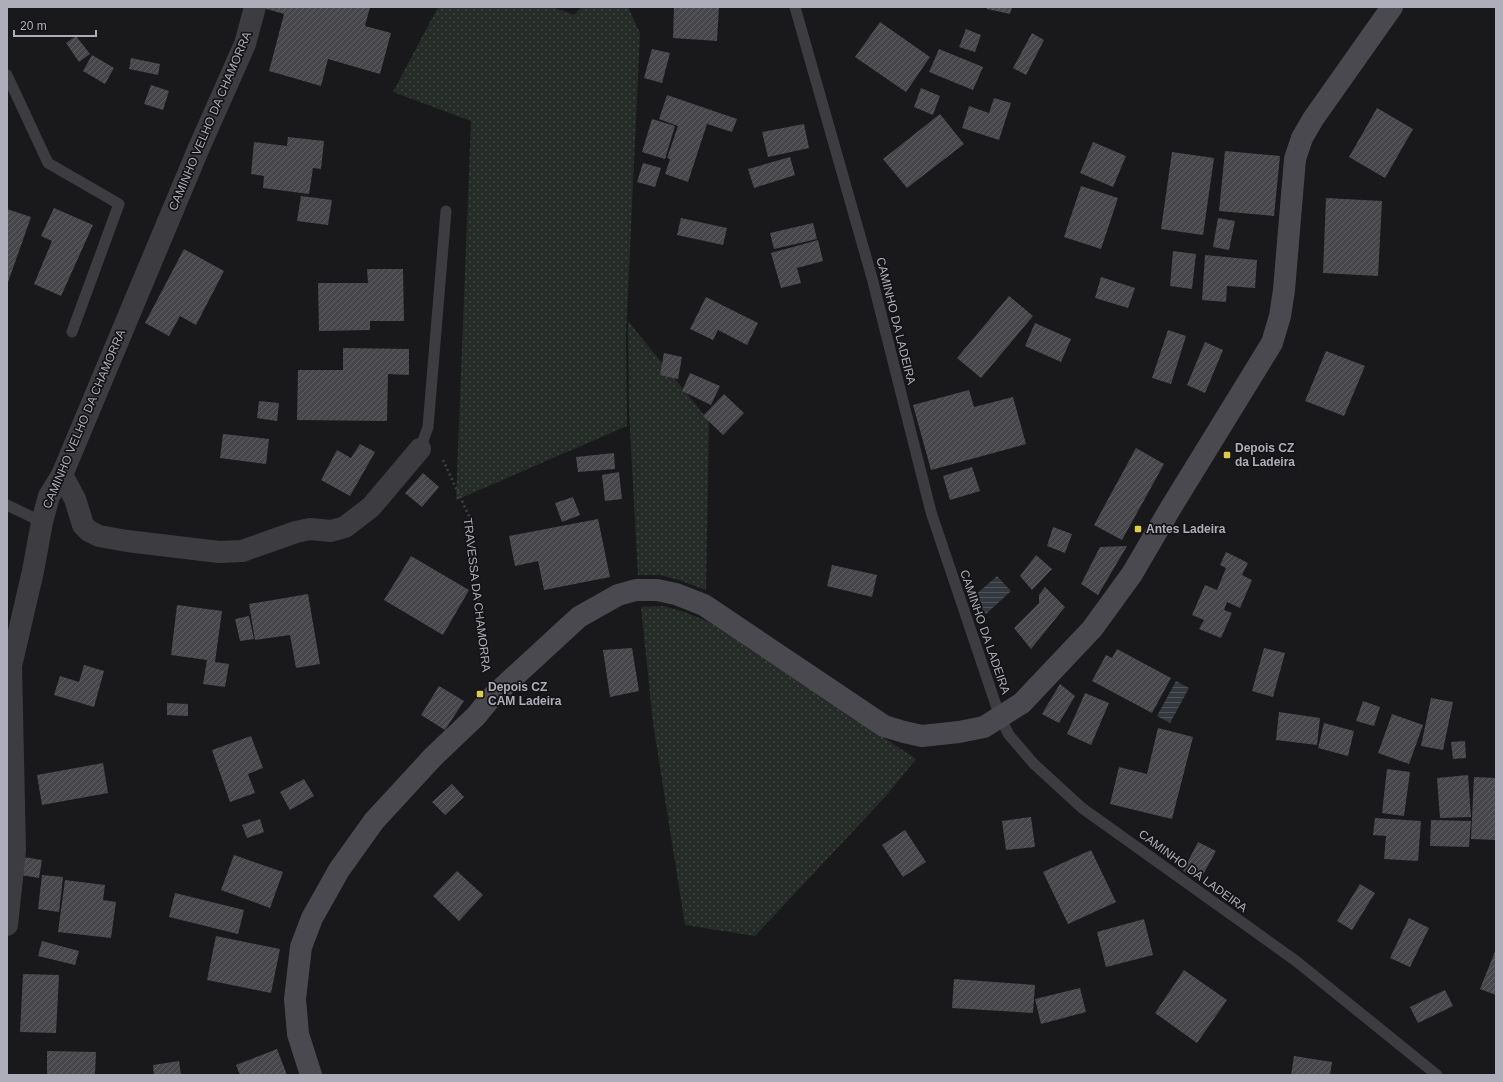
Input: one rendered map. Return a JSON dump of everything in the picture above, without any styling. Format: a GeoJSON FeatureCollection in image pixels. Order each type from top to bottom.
{"type":"FeatureCollection","features":[{"type":"Feature","properties":{"kind":"main road"},"geometry":{"type":"LineString","coordinates":[[310,1075],[298,1034],[295,999],[301,947],[312,918],[339,870],[374,821],[433,757],[476,716],[490,699],[579,617],[618,595],[636,590],[657,590],[676,594],[704,605],[884,726],[904,732],[922,736],[959,732],[984,727],[1022,703],[1092,629],[1128,580],[1272,343],[1280,316],[1295,159],[1302,138],[1313,119],[1392,7]]}},
{"type":"Feature","properties":{"kind":"street","name":"CAMINHO VELHO DA CHAMORRA"},"geometry":{"type":"LineString","coordinates":[[7,925],[15,850],[11,666],[49,496],[62,475],[198,150],[245,44],[255,7]]}},
{"type":"Feature","properties":{"kind":"street"},"geometry":{"type":"LineString","coordinates":[[62,475],[75,499],[82,525],[89,531],[99,536],[127,541],[219,552],[242,551],[296,532],[310,529],[331,530],[345,527],[371,507],[420,449]]}},
{"type":"Feature","properties":{"kind":"lane","name":"CAMINHO DA LADEIRA"},"geometry":{"type":"LineString","coordinates":[[794,7],[872,278],[931,512],[1000,717],[1009,735],[1034,764],[1082,808],[1296,961],[1437,1075]]}},
{"type":"Feature","properties":{"kind":"lane"},"geometry":{"type":"LineString","coordinates":[[7,75],[48,163],[119,204],[72,332]]}},
{"type":"Feature","properties":{"kind":"lane"},"geometry":{"type":"LineString","coordinates":[[420,449],[428,426],[446,211]]}},
{"type":"Feature","properties":{"kind":"lane"},"geometry":{"type":"LineString","coordinates":[[7,505],[42,522]]}},
{"type":"Feature","properties":{"kind":"path","name":"TRAVESSA DA CHAMORRA"},"geometry":{"type":"LineString","coordinates":[[428,426],[469,516],[490,699]]}},
{"type":"Feature","properties":{"kind":"shaded area"},"geometry":{"type":"Polygon","coordinates":[[[438,7],[553,7],[574,15],[582,7],[628,7],[640,33],[626,335],[627,426],[456,500],[471,121],[393,92],[438,7]]]}},
{"type":"Feature","properties":{"kind":"shaded area"},"geometry":{"type":"Polygon","coordinates":[[[628,321],[709,421],[706,590],[660,575],[638,575],[629,412],[628,321]]]}},
{"type":"Feature","properties":{"kind":"shaded area"},"geometry":{"type":"Polygon","coordinates":[[[997,576],[1011,591],[986,614],[972,598],[997,576]]]}},
{"type":"Feature","properties":{"kind":"shaded area"},"geometry":{"type":"Polygon","coordinates":[[[663,606],[682,611],[709,622],[916,759],[886,796],[755,936],[685,925],[653,723],[641,607],[663,606]]]}},
{"type":"Feature","properties":{"kind":"shaded area"},"geometry":{"type":"Polygon","coordinates":[[[1176,681],[1189,688],[1170,723],[1157,716],[1176,681]]]}},
{"type":"Feature","properties":{"kind":"building"},"geometry":{"type":"Polygon","coordinates":[[[260,7],[370,7],[365,26],[391,33],[380,74],[328,59],[321,86],[269,71],[284,14],[260,7]]]}},
{"type":"Feature","properties":{"kind":"building"},"geometry":{"type":"Polygon","coordinates":[[[674,7],[719,7],[717,41],[673,38],[674,7]]]}},
{"type":"Feature","properties":{"kind":"building"},"geometry":{"type":"Polygon","coordinates":[[[987,7],[1012,7],[1010,14],[987,9],[987,7]]]}},
{"type":"Feature","properties":{"kind":"building"},"geometry":{"type":"Polygon","coordinates":[[[880,22],[930,57],[906,92],[855,57],[880,22]]]}},
{"type":"Feature","properties":{"kind":"building"},"geometry":{"type":"Polygon","coordinates":[[[966,29],[981,35],[975,52],[959,47],[966,29]]]}},
{"type":"Feature","properties":{"kind":"building"},"geometry":{"type":"Polygon","coordinates":[[[1032,33],[1044,40],[1026,75],[1013,68],[1032,33]]]}},
{"type":"Feature","properties":{"kind":"building"},"geometry":{"type":"Polygon","coordinates":[[[76,36],[90,54],[79,62],[66,43],[76,36]]]}},
{"type":"Feature","properties":{"kind":"building"},"geometry":{"type":"Polygon","coordinates":[[[652,49],[670,53],[662,83],[644,78],[652,49]]]}},
{"type":"Feature","properties":{"kind":"building"},"geometry":{"type":"Polygon","coordinates":[[[939,49],[983,67],[973,90],[929,72],[939,49]]]}},
{"type":"Feature","properties":{"kind":"building"},"geometry":{"type":"Polygon","coordinates":[[[92,55],[114,68],[105,84],[83,71],[92,55]]]}},
{"type":"Feature","properties":{"kind":"building"},"geometry":{"type":"Polygon","coordinates":[[[131,58],[160,64],[158,75],[129,69],[131,58]]]}},
{"type":"Feature","properties":{"kind":"building"},"geometry":{"type":"Polygon","coordinates":[[[151,85],[169,91],[163,110],[144,104],[151,85]]]}},
{"type":"Feature","properties":{"kind":"building"},"geometry":{"type":"Polygon","coordinates":[[[921,88],[940,96],[933,115],[914,107],[921,88]]]}},
{"type":"Feature","properties":{"kind":"building"},"geometry":{"type":"Polygon","coordinates":[[[667,95],[737,119],[732,132],[707,124],[688,182],[665,174],[670,159],[667,158],[678,126],[659,119],[667,95]]]}},
{"type":"Feature","properties":{"kind":"building"},"geometry":{"type":"Polygon","coordinates":[[[994,98],[1011,103],[999,140],[962,128],[969,106],[989,113],[994,98]]]}},
{"type":"Feature","properties":{"kind":"building"},"geometry":{"type":"Polygon","coordinates":[[[1377,108],[1413,129],[1385,178],[1349,157],[1377,108]]]}},
{"type":"Feature","properties":{"kind":"building"},"geometry":{"type":"Polygon","coordinates":[[[940,114],[964,144],[907,188],[883,159],[940,114]]]}},
{"type":"Feature","properties":{"kind":"building"},"geometry":{"type":"Polygon","coordinates":[[[652,119],[675,126],[665,159],[642,152],[652,119]]]}},
{"type":"Feature","properties":{"kind":"building"},"geometry":{"type":"Polygon","coordinates":[[[804,124],[809,148],[768,157],[762,132],[804,124]]]}},
{"type":"Feature","properties":{"kind":"building"},"geometry":{"type":"Polygon","coordinates":[[[288,137],[324,141],[321,169],[313,168],[309,194],[263,188],[264,176],[251,174],[254,142],[287,146],[288,137]]]}},
{"type":"Feature","properties":{"kind":"building"},"geometry":{"type":"Polygon","coordinates":[[[1093,142],[1126,156],[1113,187],[1080,173],[1093,142]]]}},
{"type":"Feature","properties":{"kind":"building"},"geometry":{"type":"Polygon","coordinates":[[[1225,151],[1280,156],[1274,216],[1219,211],[1225,151]]]}},
{"type":"Feature","properties":{"kind":"building"},"geometry":{"type":"Polygon","coordinates":[[[1172,152],[1214,158],[1203,235],[1161,229],[1172,152]]]}},
{"type":"Feature","properties":{"kind":"building"},"geometry":{"type":"Polygon","coordinates":[[[790,157],[795,175],[754,188],[748,169],[790,157]]]}},
{"type":"Feature","properties":{"kind":"building"},"geometry":{"type":"Polygon","coordinates":[[[643,163],[661,168],[655,187],[637,182],[643,163]]]}},
{"type":"Feature","properties":{"kind":"building"},"geometry":{"type":"Polygon","coordinates":[[[1081,186],[1118,198],[1101,249],[1064,237],[1081,186]]]}},
{"type":"Feature","properties":{"kind":"building"},"geometry":{"type":"Polygon","coordinates":[[[301,196],[332,200],[328,225],[297,221],[301,196]]]}},
{"type":"Feature","properties":{"kind":"building"},"geometry":{"type":"Polygon","coordinates":[[[1326,198],[1382,201],[1378,276],[1323,273],[1326,198]]]}},
{"type":"Feature","properties":{"kind":"building"},"geometry":{"type":"Polygon","coordinates":[[[54,208],[93,225],[61,296],[34,284],[52,241],[41,236],[54,208]]]}},
{"type":"Feature","properties":{"kind":"building"},"geometry":{"type":"Polygon","coordinates":[[[7,209],[31,217],[7,285],[7,209]]]}},
{"type":"Feature","properties":{"kind":"building"},"geometry":{"type":"Polygon","coordinates":[[[681,218],[727,228],[723,245],[677,235],[681,218]]]}},
{"type":"Feature","properties":{"kind":"building"},"geometry":{"type":"Polygon","coordinates":[[[1218,218],[1235,221],[1229,250],[1213,247],[1218,218]]]}},
{"type":"Feature","properties":{"kind":"building"},"geometry":{"type":"Polygon","coordinates":[[[813,223],[817,239],[774,249],[770,233],[813,223]]]}},
{"type":"Feature","properties":{"kind":"building"},"geometry":{"type":"Polygon","coordinates":[[[818,240],[823,261],[797,268],[801,283],[781,288],[771,253],[818,240]]]}},
{"type":"Feature","properties":{"kind":"building"},"geometry":{"type":"Polygon","coordinates":[[[184,249],[224,271],[196,325],[180,316],[169,336],[145,323],[184,249]]]}},
{"type":"Feature","properties":{"kind":"building"},"geometry":{"type":"Polygon","coordinates":[[[1173,251],[1196,254],[1192,289],[1170,286],[1173,251]]]}},
{"type":"Feature","properties":{"kind":"building"},"geometry":{"type":"Polygon","coordinates":[[[1205,255],[1257,260],[1255,288],[1227,286],[1226,302],[1202,300],[1205,255]]]}},
{"type":"Feature","properties":{"kind":"building"},"geometry":{"type":"Polygon","coordinates":[[[367,269],[403,269],[404,321],[370,321],[370,330],[319,331],[318,283],[368,283],[367,269]]]}},
{"type":"Feature","properties":{"kind":"building"},"geometry":{"type":"Polygon","coordinates":[[[1101,277],[1135,288],[1128,308],[1095,298],[1101,277]]]}},
{"type":"Feature","properties":{"kind":"building"},"geometry":{"type":"Polygon","coordinates":[[[1009,296],[1033,316],[981,378],[957,358],[1009,296]]]}},
{"type":"Feature","properties":{"kind":"building"},"geometry":{"type":"Polygon","coordinates":[[[706,297],[758,323],[747,345],[718,330],[713,340],[690,329],[706,297]]]}},
{"type":"Feature","properties":{"kind":"building"},"geometry":{"type":"Polygon","coordinates":[[[1035,323],[1071,339],[1061,362],[1025,346],[1035,323]]]}},
{"type":"Feature","properties":{"kind":"building"},"geometry":{"type":"Polygon","coordinates":[[[1168,330],[1186,336],[1171,384],[1152,378],[1168,330]]]}},
{"type":"Feature","properties":{"kind":"building"},"geometry":{"type":"Polygon","coordinates":[[[1205,342],[1223,350],[1205,393],[1187,385],[1205,342]]]}},
{"type":"Feature","properties":{"kind":"building"},"geometry":{"type":"Polygon","coordinates":[[[343,348],[409,349],[409,375],[388,374],[387,421],[297,420],[298,370],[343,370],[343,348]]]}},
{"type":"Feature","properties":{"kind":"building"},"geometry":{"type":"Polygon","coordinates":[[[1326,351],[1365,366],[1344,416],[1305,401],[1326,351]]]}},
{"type":"Feature","properties":{"kind":"building"},"geometry":{"type":"Polygon","coordinates":[[[664,353],[682,357],[678,379],[660,375],[664,353]]]}},
{"type":"Feature","properties":{"kind":"building"},"geometry":{"type":"Polygon","coordinates":[[[690,373],[720,386],[711,405],[682,391],[690,373]]]}},
{"type":"Feature","properties":{"kind":"building"},"geometry":{"type":"Polygon","coordinates":[[[969,390],[974,407],[1013,397],[1026,444],[931,470],[913,405],[969,390]]]}},
{"type":"Feature","properties":{"kind":"building"},"geometry":{"type":"Polygon","coordinates":[[[724,394],[744,413],[723,435],[703,416],[724,394]]]}},
{"type":"Feature","properties":{"kind":"building"},"geometry":{"type":"Polygon","coordinates":[[[259,401],[279,403],[277,421],[257,418],[259,401]]]}},
{"type":"Feature","properties":{"kind":"building"},"geometry":{"type":"Polygon","coordinates":[[[223,434],[269,439],[266,464],[220,458],[223,434]]]}},
{"type":"Feature","properties":{"kind":"building"},"geometry":{"type":"Polygon","coordinates":[[[360,444],[375,452],[350,496],[321,480],[337,450],[351,458],[360,444]]]}},
{"type":"Feature","properties":{"kind":"building"},"geometry":{"type":"Polygon","coordinates":[[[1136,448],[1164,464],[1122,540],[1094,525],[1136,448]]]}},
{"type":"Feature","properties":{"kind":"building"},"geometry":{"type":"Polygon","coordinates":[[[614,453],[615,469],[578,472],[576,457],[614,453]]]}},
{"type":"Feature","properties":{"kind":"building"},"geometry":{"type":"Polygon","coordinates":[[[972,467],[980,491],[950,500],[943,476],[972,467]]]}},
{"type":"Feature","properties":{"kind":"building"},"geometry":{"type":"Polygon","coordinates":[[[619,472],[622,499],[605,501],[602,475],[619,472]]]}},
{"type":"Feature","properties":{"kind":"building"},"geometry":{"type":"Polygon","coordinates":[[[423,473],[439,487],[422,507],[405,493],[423,473]]]}},
{"type":"Feature","properties":{"kind":"building"},"geometry":{"type":"Polygon","coordinates":[[[573,497],[580,515],[562,522],[555,503],[573,497]]]}},
{"type":"Feature","properties":{"kind":"building"},"geometry":{"type":"Polygon","coordinates":[[[598,519],[610,577],[544,590],[538,561],[515,566],[509,536],[598,519]]]}},
{"type":"Feature","properties":{"kind":"building"},"geometry":{"type":"Polygon","coordinates":[[[1053,527],[1072,534],[1065,553],[1047,546],[1053,527]]]}},
{"type":"Feature","properties":{"kind":"building"},"geometry":{"type":"Polygon","coordinates":[[[1127,546],[1098,595],[1081,584],[1100,547],[1127,546]]]}},
{"type":"Feature","properties":{"kind":"building"},"geometry":{"type":"Polygon","coordinates":[[[1226,552],[1248,563],[1242,575],[1252,580],[1240,608],[1227,602],[1224,610],[1232,613],[1221,638],[1199,629],[1204,620],[1192,615],[1205,585],[1217,590],[1226,568],[1220,565],[1226,552]]]}},
{"type":"Feature","properties":{"kind":"building"},"geometry":{"type":"Polygon","coordinates":[[[1036,555],[1052,569],[1032,590],[1020,576],[1036,555]]]}},
{"type":"Feature","properties":{"kind":"building"},"geometry":{"type":"Polygon","coordinates":[[[411,556],[469,590],[443,635],[384,600],[411,556]]]}},
{"type":"Feature","properties":{"kind":"building"},"geometry":{"type":"Polygon","coordinates":[[[832,565],[877,575],[872,597],[827,586],[832,565]]]}},
{"type":"Feature","properties":{"kind":"building"},"geometry":{"type":"Polygon","coordinates":[[[1045,587],[1065,607],[1031,649],[1014,628],[1039,603],[1039,595],[1045,587]]]}},
{"type":"Feature","properties":{"kind":"building"},"geometry":{"type":"Polygon","coordinates":[[[308,594],[320,664],[296,668],[290,635],[255,640],[249,604],[308,594]]]}},
{"type":"Feature","properties":{"kind":"building"},"geometry":{"type":"Polygon","coordinates":[[[177,605],[222,611],[215,662],[229,664],[225,687],[203,684],[207,660],[171,655],[177,605]]]}},
{"type":"Feature","properties":{"kind":"building"},"geometry":{"type":"Polygon","coordinates":[[[249,616],[254,639],[240,641],[235,619],[249,616]]]}},
{"type":"Feature","properties":{"kind":"building"},"geometry":{"type":"Polygon","coordinates":[[[632,648],[639,691],[610,697],[603,650],[632,648]]]}},
{"type":"Feature","properties":{"kind":"building"},"geometry":{"type":"Polygon","coordinates":[[[1264,648],[1285,653],[1273,697],[1252,691],[1264,648]]]}},
{"type":"Feature","properties":{"kind":"building"},"geometry":{"type":"Polygon","coordinates":[[[1117,649],[1171,678],[1152,713],[1092,681],[1106,655],[1112,658],[1117,649]]]}},
{"type":"Feature","properties":{"kind":"building"},"geometry":{"type":"Polygon","coordinates":[[[84,665],[104,671],[94,707],[54,695],[60,676],[79,682],[84,665]]]}},
{"type":"Feature","properties":{"kind":"building"},"geometry":{"type":"Polygon","coordinates":[[[1060,684],[1075,696],[1059,723],[1042,714],[1060,684]]]}},
{"type":"Feature","properties":{"kind":"building"},"geometry":{"type":"Polygon","coordinates":[[[439,686],[464,701],[445,730],[421,715],[439,686]]]}},
{"type":"Feature","properties":{"kind":"building"},"geometry":{"type":"Polygon","coordinates":[[[1085,693],[1109,703],[1091,745],[1067,734],[1085,693]]]}},
{"type":"Feature","properties":{"kind":"building"},"geometry":{"type":"Polygon","coordinates":[[[1431,698],[1453,702],[1443,750],[1421,746],[1431,698]]]}},
{"type":"Feature","properties":{"kind":"building"},"geometry":{"type":"Polygon","coordinates":[[[1363,701],[1380,707],[1374,726],[1356,721],[1363,701]]]}},
{"type":"Feature","properties":{"kind":"building"},"geometry":{"type":"Polygon","coordinates":[[[167,703],[188,704],[188,716],[167,715],[167,703]]]}},
{"type":"Feature","properties":{"kind":"building"},"geometry":{"type":"Polygon","coordinates":[[[1279,712],[1320,718],[1317,745],[1276,740],[1279,712]]]}},
{"type":"Feature","properties":{"kind":"building"},"geometry":{"type":"Polygon","coordinates":[[[1392,714],[1423,725],[1409,764],[1378,753],[1392,714]]]}},
{"type":"Feature","properties":{"kind":"building"},"geometry":{"type":"Polygon","coordinates":[[[1324,723],[1354,731],[1348,756],[1318,748],[1324,723]]]}},
{"type":"Feature","properties":{"kind":"building"},"geometry":{"type":"Polygon","coordinates":[[[1158,728],[1193,737],[1172,819],[1110,804],[1119,767],[1147,774],[1158,728]]]}},
{"type":"Feature","properties":{"kind":"building"},"geometry":{"type":"Polygon","coordinates":[[[251,736],[263,768],[248,774],[255,793],[230,802],[212,750],[251,736]]]}},
{"type":"Feature","properties":{"kind":"building"},"geometry":{"type":"Polygon","coordinates":[[[1465,741],[1466,758],[1453,759],[1451,742],[1465,741]]]}},
{"type":"Feature","properties":{"kind":"building"},"geometry":{"type":"Polygon","coordinates":[[[103,763],[108,793],[42,805],[37,775],[103,763]]]}},
{"type":"Feature","properties":{"kind":"building"},"geometry":{"type":"Polygon","coordinates":[[[1387,769],[1410,772],[1404,816],[1382,813],[1387,769]]]}},
{"type":"Feature","properties":{"kind":"building"},"geometry":{"type":"Polygon","coordinates":[[[1468,775],[1471,817],[1440,818],[1437,778],[1468,775]]]}},
{"type":"Feature","properties":{"kind":"building"},"geometry":{"type":"Polygon","coordinates":[[[1474,777],[1496,778],[1496,840],[1471,839],[1474,777]]]}},
{"type":"Feature","properties":{"kind":"building"},"geometry":{"type":"Polygon","coordinates":[[[304,779],[314,796],[290,810],[280,792],[304,779]]]}},
{"type":"Feature","properties":{"kind":"building"},"geometry":{"type":"Polygon","coordinates":[[[452,784],[464,797],[445,815],[432,802],[452,784]]]}},
{"type":"Feature","properties":{"kind":"building"},"geometry":{"type":"Polygon","coordinates":[[[1031,817],[1035,847],[1006,850],[1002,821],[1031,817]]]}},
{"type":"Feature","properties":{"kind":"building"},"geometry":{"type":"Polygon","coordinates":[[[1375,818],[1421,821],[1418,861],[1384,859],[1386,836],[1373,835],[1375,818]]]}},
{"type":"Feature","properties":{"kind":"building"},"geometry":{"type":"Polygon","coordinates":[[[260,819],[264,832],[247,838],[242,825],[260,819]]]}},
{"type":"Feature","properties":{"kind":"building"},"geometry":{"type":"Polygon","coordinates":[[[1431,820],[1471,821],[1469,847],[1430,846],[1431,820]]]}},
{"type":"Feature","properties":{"kind":"building"},"geometry":{"type":"Polygon","coordinates":[[[905,830],[926,862],[903,877],[882,845],[905,830]]]}},
{"type":"Feature","properties":{"kind":"building"},"geometry":{"type":"Polygon","coordinates":[[[1198,842],[1216,851],[1200,880],[1183,871],[1198,842]]]}},
{"type":"Feature","properties":{"kind":"building"},"geometry":{"type":"Polygon","coordinates":[[[1091,850],[1116,902],[1068,924],[1043,872],[1091,850]]]}},
{"type":"Feature","properties":{"kind":"building"},"geometry":{"type":"Polygon","coordinates":[[[234,855],[283,872],[270,908],[221,890],[234,855]]]}},
{"type":"Feature","properties":{"kind":"building"},"geometry":{"type":"Polygon","coordinates":[[[17,856],[42,860],[39,878],[14,874],[17,856]]]}},
{"type":"Feature","properties":{"kind":"building"},"geometry":{"type":"Polygon","coordinates":[[[457,871],[483,895],[459,921],[433,896],[457,871]]]}},
{"type":"Feature","properties":{"kind":"building"},"geometry":{"type":"Polygon","coordinates":[[[42,875],[63,877],[59,912],[38,909],[42,875]]]}},
{"type":"Feature","properties":{"kind":"building"},"geometry":{"type":"Polygon","coordinates":[[[65,880],[105,885],[103,900],[116,902],[111,938],[58,932],[65,880]]]}},
{"type":"Feature","properties":{"kind":"building"},"geometry":{"type":"Polygon","coordinates":[[[1360,884],[1375,893],[1352,930],[1337,921],[1360,884]]]}},
{"type":"Feature","properties":{"kind":"building"},"geometry":{"type":"Polygon","coordinates":[[[175,893],[244,910],[238,934],[169,917],[175,893]]]}},
{"type":"Feature","properties":{"kind":"building"},"geometry":{"type":"Polygon","coordinates":[[[1409,918],[1429,928],[1410,967],[1390,958],[1409,918]]]}},
{"type":"Feature","properties":{"kind":"building"},"geometry":{"type":"Polygon","coordinates":[[[1144,919],[1153,955],[1106,967],[1097,932],[1144,919]]]}},
{"type":"Feature","properties":{"kind":"building"},"geometry":{"type":"Polygon","coordinates":[[[216,936],[280,949],[271,993],[207,980],[216,936]]]}},
{"type":"Feature","properties":{"kind":"building"},"geometry":{"type":"Polygon","coordinates":[[[42,941],[79,951],[75,965],[38,956],[42,941]]]}},
{"type":"Feature","properties":{"kind":"building"},"geometry":{"type":"Polygon","coordinates":[[[1496,949],[1496,995],[1480,989],[1496,949]]]}},
{"type":"Feature","properties":{"kind":"building"},"geometry":{"type":"Polygon","coordinates":[[[1184,970],[1227,1000],[1197,1043],[1155,1013],[1184,970]]]}},
{"type":"Feature","properties":{"kind":"building"},"geometry":{"type":"Polygon","coordinates":[[[23,974],[59,975],[56,1033],[20,1032],[23,974]]]}},
{"type":"Feature","properties":{"kind":"building"},"geometry":{"type":"Polygon","coordinates":[[[954,979],[1035,985],[1033,1013],[952,1008],[954,979]]]}},
{"type":"Feature","properties":{"kind":"building"},"geometry":{"type":"Polygon","coordinates":[[[1080,988],[1086,1012],[1041,1024],[1035,999],[1080,988]]]}},
{"type":"Feature","properties":{"kind":"building"},"geometry":{"type":"Polygon","coordinates":[[[1445,990],[1453,1006],[1418,1023],[1410,1007],[1445,990]]]}},
{"type":"Feature","properties":{"kind":"building"},"geometry":{"type":"Polygon","coordinates":[[[277,1049],[287,1075],[240,1075],[236,1065],[277,1049]]]}},
{"type":"Feature","properties":{"kind":"building"},"geometry":{"type":"Polygon","coordinates":[[[47,1051],[96,1052],[95,1075],[47,1075],[47,1051]]]}},
{"type":"Feature","properties":{"kind":"building"},"geometry":{"type":"Polygon","coordinates":[[[1294,1056],[1332,1062],[1330,1075],[1291,1075],[1294,1056]]]}},
{"type":"Feature","properties":{"kind":"building"},"geometry":{"type":"Polygon","coordinates":[[[179,1061],[181,1075],[154,1075],[153,1065],[179,1061]]]}},
{"type":"Feature","properties":{"kind":"place","name":"Depois CZ da Ladeira"},"geometry":{"type":"Point","coordinates":[1227,455]}},
{"type":"Feature","properties":{"kind":"place","name":"Antes Ladeira"},"geometry":{"type":"Point","coordinates":[1138,529]}},
{"type":"Feature","properties":{"kind":"place","name":"Depois CZ CAM Ladeira"},"geometry":{"type":"Point","coordinates":[480,694]}}]}
